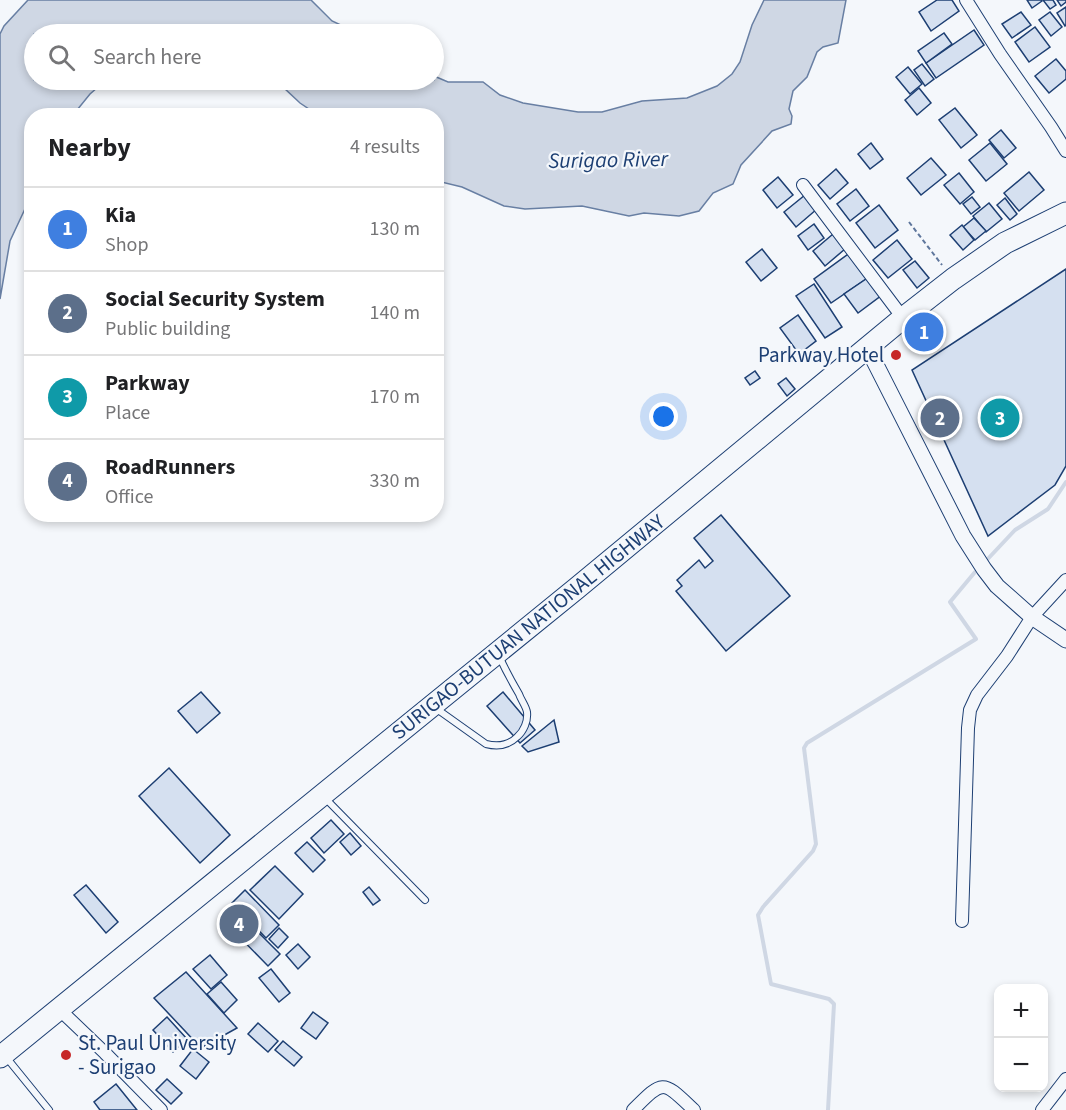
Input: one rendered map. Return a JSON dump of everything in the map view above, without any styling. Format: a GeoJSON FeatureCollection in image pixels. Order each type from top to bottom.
{"type":"FeatureCollection","features":[{"type":"Feature","properties":{"kind":"highway","name":"SURIGAO-BUTUAN NATIONAL HIGHWAY"},"geometry":{"type":"LineString","coordinates":[[2,1056],[497,653],[903,318],[953,279],[1005,243],[1066,213]]}},
{"type":"Feature","properties":{"kind":"street"},"geometry":{"type":"LineString","coordinates":[[966,0],[1066,151]]}},
{"type":"Feature","properties":{"kind":"street"},"geometry":{"type":"LineString","coordinates":[[803,186],[903,318]]}},
{"type":"Feature","properties":{"kind":"street"},"geometry":{"type":"LineString","coordinates":[[867,347],[963,536],[984,569],[997,586],[1032,617],[1066,640]]}},
{"type":"Feature","properties":{"kind":"street"},"geometry":{"type":"LineString","coordinates":[[962,921],[970,710],[977,695],[1007,656],[1032,617],[1066,580]]}},
{"type":"Feature","properties":{"kind":"street"},"geometry":{"type":"LineString","coordinates":[[59,1009],[161,1110]]}},
{"type":"Feature","properties":{"kind":"street"},"geometry":{"type":"LineString","coordinates":[[1042,1110],[1066,1079]]}},
{"type":"Feature","properties":{"kind":"street"},"geometry":{"type":"LineString","coordinates":[[633,1110],[652,1091],[663,1087],[674,1091],[694,1110]]}},
{"type":"Feature","properties":{"kind":"lane"},"geometry":{"type":"LineString","coordinates":[[432,706],[486,744],[502,745],[516,739],[527,722],[526,709],[497,653]]}},
{"type":"Feature","properties":{"kind":"lane"},"geometry":{"type":"LineString","coordinates":[[322,795],[425,900]]}},
{"type":"Feature","properties":{"kind":"lane"},"geometry":{"type":"LineString","coordinates":[[2,1056],[49,1110]]}},
{"type":"Feature","properties":{"kind":"path"},"geometry":{"type":"LineString","coordinates":[[909,222],[953,279]]}},
{"type":"Feature","properties":{"kind":"water"},"geometry":{"type":"Polygon","coordinates":[[[28,0],[311,0],[332,21],[338,24],[24,24],[24,90],[95,90],[79,108],[24,108],[24,211],[10,241],[0,299],[0,34],[4,26],[28,0]]]}},
{"type":"Feature","properties":{"kind":"water","name":"Surigao River"},"geometry":{"type":"Polygon","coordinates":[[[764,0],[846,0],[838,43],[823,47],[817,52],[807,77],[793,91],[789,109],[792,116],[791,124],[772,131],[741,165],[733,184],[713,193],[699,211],[679,216],[644,213],[629,216],[582,206],[525,209],[504,206],[462,187],[444,183],[444,108],[308,108],[286,90],[444,90],[444,80],[483,82],[500,95],[523,103],[578,112],[602,112],[642,101],[687,98],[717,86],[732,74],[740,62],[752,25],[764,0]]]}},
{"type":"Feature","properties":{"kind":"building"},"geometry":{"type":"Polygon","coordinates":[[[937,0],[952,0],[959,11],[931,31],[919,12],[937,0]]]}},
{"type":"Feature","properties":{"kind":"building"},"geometry":{"type":"Polygon","coordinates":[[[1027,0],[1041,0],[1042,1],[1032,8],[1027,0]]]}},
{"type":"Feature","properties":{"kind":"building"},"geometry":{"type":"Polygon","coordinates":[[[1043,0],[1053,0],[1056,5],[1050,9],[1043,0]]]}},
{"type":"Feature","properties":{"kind":"building"},"geometry":{"type":"Polygon","coordinates":[[[1057,0],[1066,0],[1066,2],[1061,6],[1057,0]]]}},
{"type":"Feature","properties":{"kind":"building"},"geometry":{"type":"Polygon","coordinates":[[[1066,7],[1066,25],[1065,26],[1057,13],[1066,7]]]}},
{"type":"Feature","properties":{"kind":"building"},"geometry":{"type":"Polygon","coordinates":[[[1021,12],[1031,25],[1012,38],[1002,24],[1021,12]]]}},
{"type":"Feature","properties":{"kind":"building"},"geometry":{"type":"Polygon","coordinates":[[[1050,12],[1062,27],[1051,36],[1039,20],[1050,12]]]}},
{"type":"Feature","properties":{"kind":"building"},"geometry":{"type":"Polygon","coordinates":[[[1035,27],[1050,47],[1029,62],[1015,42],[1035,27]]]}},
{"type":"Feature","properties":{"kind":"building"},"geometry":{"type":"Polygon","coordinates":[[[974,30],[984,45],[936,78],[926,63],[974,30]]]}},
{"type":"Feature","properties":{"kind":"building"},"geometry":{"type":"Polygon","coordinates":[[[944,33],[952,44],[926,63],[918,51],[944,33]]]}},
{"type":"Feature","properties":{"kind":"building"},"geometry":{"type":"Polygon","coordinates":[[[1056,59],[1066,71],[1066,79],[1049,93],[1035,76],[1056,59]]]}},
{"type":"Feature","properties":{"kind":"building"},"geometry":{"type":"Polygon","coordinates":[[[922,64],[934,79],[925,86],[914,70],[922,64]]]}},
{"type":"Feature","properties":{"kind":"building"},"geometry":{"type":"Polygon","coordinates":[[[908,67],[922,84],[910,94],[896,77],[908,67]]]}},
{"type":"Feature","properties":{"kind":"building"},"geometry":{"type":"Polygon","coordinates":[[[919,88],[931,103],[917,115],[905,100],[919,88]]]}},
{"type":"Feature","properties":{"kind":"building"},"geometry":{"type":"Polygon","coordinates":[[[955,108],[977,135],[961,148],[939,120],[955,108]]]}},
{"type":"Feature","properties":{"kind":"building"},"geometry":{"type":"Polygon","coordinates":[[[1001,130],[1016,148],[1004,158],[989,140],[1001,130]]]}},
{"type":"Feature","properties":{"kind":"building"},"geometry":{"type":"Polygon","coordinates":[[[871,143],[883,159],[870,169],[858,154],[871,143]]]}},
{"type":"Feature","properties":{"kind":"building"},"geometry":{"type":"Polygon","coordinates":[[[990,143],[1007,164],[986,181],[969,160],[990,143]]]}},
{"type":"Feature","properties":{"kind":"building"},"geometry":{"type":"Polygon","coordinates":[[[931,158],[946,175],[921,195],[907,178],[931,158]]]}},
{"type":"Feature","properties":{"kind":"building"},"geometry":{"type":"Polygon","coordinates":[[[836,169],[848,183],[830,199],[818,185],[836,169]]]}},
{"type":"Feature","properties":{"kind":"building"},"geometry":{"type":"Polygon","coordinates":[[[1029,172],[1044,190],[1019,211],[1004,193],[1029,172]]]}},
{"type":"Feature","properties":{"kind":"building"},"geometry":{"type":"Polygon","coordinates":[[[959,173],[974,192],[960,204],[944,185],[959,173]]]}},
{"type":"Feature","properties":{"kind":"building"},"geometry":{"type":"Polygon","coordinates":[[[778,177],[793,195],[777,208],[763,190],[778,177]]]}},
{"type":"Feature","properties":{"kind":"building"},"geometry":{"type":"Polygon","coordinates":[[[856,189],[869,206],[850,221],[837,204],[856,189]]]}},
{"type":"Feature","properties":{"kind":"building"},"geometry":{"type":"Polygon","coordinates":[[[805,195],[817,209],[796,227],[784,212],[805,195]]]}},
{"type":"Feature","properties":{"kind":"building"},"geometry":{"type":"Polygon","coordinates":[[[972,197],[980,207],[971,214],[963,204],[972,197]]]}},
{"type":"Feature","properties":{"kind":"building"},"geometry":{"type":"Polygon","coordinates":[[[1005,198],[1017,214],[1010,220],[997,205],[1005,198]]]}},
{"type":"Feature","properties":{"kind":"building"},"geometry":{"type":"Polygon","coordinates":[[[989,203],[1002,219],[986,232],[973,216],[989,203]]]}},
{"type":"Feature","properties":{"kind":"building"},"geometry":{"type":"Polygon","coordinates":[[[879,205],[898,230],[875,248],[856,223],[879,205]]]}},
{"type":"Feature","properties":{"kind":"building"},"geometry":{"type":"Polygon","coordinates":[[[974,218],[986,231],[975,240],[963,227],[974,218]]]}},
{"type":"Feature","properties":{"kind":"building"},"geometry":{"type":"Polygon","coordinates":[[[814,224],[824,238],[808,250],[798,236],[814,224]]]}},
{"type":"Feature","properties":{"kind":"building"},"geometry":{"type":"Polygon","coordinates":[[[962,225],[974,240],[963,250],[950,235],[962,225]]]}},
{"type":"Feature","properties":{"kind":"building"},"geometry":{"type":"Polygon","coordinates":[[[833,234],[845,249],[825,266],[813,251],[833,234]]]}},
{"type":"Feature","properties":{"kind":"building"},"geometry":{"type":"Polygon","coordinates":[[[897,240],[912,259],[888,278],[873,260],[897,240]]]}},
{"type":"Feature","properties":{"kind":"building"},"geometry":{"type":"Polygon","coordinates":[[[762,249],[777,268],[761,281],[746,262],[762,249]]]}},
{"type":"Feature","properties":{"kind":"building"},"geometry":{"type":"Polygon","coordinates":[[[851,252],[869,277],[831,303],[814,279],[851,252]]]}},
{"type":"Feature","properties":{"kind":"building"},"geometry":{"type":"Polygon","coordinates":[[[915,261],[929,278],[917,288],[903,270],[915,261]]]}},
{"type":"Feature","properties":{"kind":"building"},"geometry":{"type":"Polygon","coordinates":[[[1066,269],[1066,466],[1055,485],[988,536],[912,370],[1066,269]]]}},
{"type":"Feature","properties":{"kind":"building"},"geometry":{"type":"Polygon","coordinates":[[[869,277],[882,295],[858,313],[844,294],[869,277]]]}},
{"type":"Feature","properties":{"kind":"building"},"geometry":{"type":"Polygon","coordinates":[[[814,284],[842,327],[825,338],[796,296],[814,284]]]}},
{"type":"Feature","properties":{"kind":"building"},"geometry":{"type":"Polygon","coordinates":[[[798,315],[816,341],[799,354],[780,328],[798,315]]]}},
{"type":"Feature","properties":{"kind":"building"},"geometry":{"type":"Polygon","coordinates":[[[755,371],[760,378],[750,385],[745,378],[755,371]]]}},
{"type":"Feature","properties":{"kind":"building"},"geometry":{"type":"Polygon","coordinates":[[[786,378],[795,389],[787,396],[778,384],[786,378]]]}},
{"type":"Feature","properties":{"kind":"building"},"geometry":{"type":"Polygon","coordinates":[[[721,515],[790,596],[726,651],[676,591],[682,586],[677,580],[699,560],[705,568],[713,561],[694,538],[721,515]]]}},
{"type":"Feature","properties":{"kind":"building"},"geometry":{"type":"Polygon","coordinates":[[[201,692],[220,713],[197,733],[178,711],[201,692]]]}},
{"type":"Feature","properties":{"kind":"building"},"geometry":{"type":"Polygon","coordinates":[[[503,692],[535,730],[520,743],[487,706],[503,692]]]}},
{"type":"Feature","properties":{"kind":"building"},"geometry":{"type":"Polygon","coordinates":[[[554,720],[559,742],[528,752],[522,746],[554,720]]]}},
{"type":"Feature","properties":{"kind":"building"},"geometry":{"type":"Polygon","coordinates":[[[169,768],[230,835],[200,863],[139,796],[169,768]]]}},
{"type":"Feature","properties":{"kind":"building"},"geometry":{"type":"Polygon","coordinates":[[[331,820],[344,834],[324,853],[311,838],[331,820]]]}},
{"type":"Feature","properties":{"kind":"building"},"geometry":{"type":"Polygon","coordinates":[[[350,833],[361,846],[351,855],[340,842],[350,833]]]}},
{"type":"Feature","properties":{"kind":"building"},"geometry":{"type":"Polygon","coordinates":[[[307,842],[325,860],[313,872],[295,853],[307,842]]]}},
{"type":"Feature","properties":{"kind":"building"},"geometry":{"type":"Polygon","coordinates":[[[275,866],[303,894],[279,919],[250,890],[275,866]]]}},
{"type":"Feature","properties":{"kind":"building"},"geometry":{"type":"Polygon","coordinates":[[[86,885],[118,922],[106,933],[74,895],[86,885]]]}},
{"type":"Feature","properties":{"kind":"building"},"geometry":{"type":"Polygon","coordinates":[[[369,887],[380,900],[373,905],[363,892],[369,887]]]}},
{"type":"Feature","properties":{"kind":"building"},"geometry":{"type":"Polygon","coordinates":[[[245,890],[279,925],[266,938],[232,903],[245,890]]]}},
{"type":"Feature","properties":{"kind":"building"},"geometry":{"type":"Polygon","coordinates":[[[233,907],[280,954],[268,966],[222,919],[233,907]]]}},
{"type":"Feature","properties":{"kind":"building"},"geometry":{"type":"Polygon","coordinates":[[[279,928],[288,937],[278,948],[269,939],[279,928]]]}},
{"type":"Feature","properties":{"kind":"building"},"geometry":{"type":"Polygon","coordinates":[[[298,944],[310,957],[298,969],[286,955],[298,944]]]}},
{"type":"Feature","properties":{"kind":"building"},"geometry":{"type":"Polygon","coordinates":[[[210,955],[227,975],[211,989],[193,969],[210,955]]]}},
{"type":"Feature","properties":{"kind":"building"},"geometry":{"type":"Polygon","coordinates":[[[271,969],[290,993],[279,1002],[259,978],[271,969]]]}},
{"type":"Feature","properties":{"kind":"building"},"geometry":{"type":"Polygon","coordinates":[[[186,972],[237,1028],[201,1048],[154,998],[186,972]]]}},
{"type":"Feature","properties":{"kind":"building"},"geometry":{"type":"Polygon","coordinates":[[[221,982],[237,1000],[224,1013],[207,994],[221,982]]]}},
{"type":"Feature","properties":{"kind":"building"},"geometry":{"type":"Polygon","coordinates":[[[313,1012],[328,1023],[316,1039],[301,1028],[313,1012]]]}},
{"type":"Feature","properties":{"kind":"building"},"geometry":{"type":"Polygon","coordinates":[[[167,1017],[187,1039],[173,1052],[153,1030],[167,1017]]]}},
{"type":"Feature","properties":{"kind":"building"},"geometry":{"type":"Polygon","coordinates":[[[258,1023],[278,1041],[268,1052],[248,1034],[258,1023]]]}},
{"type":"Feature","properties":{"kind":"building"},"geometry":{"type":"Polygon","coordinates":[[[283,1041],[302,1057],[294,1066],[275,1050],[283,1041]]]}},
{"type":"Feature","properties":{"kind":"building"},"geometry":{"type":"Polygon","coordinates":[[[193,1049],[209,1062],[196,1079],[180,1066],[193,1049]]]}},
{"type":"Feature","properties":{"kind":"building"},"geometry":{"type":"Polygon","coordinates":[[[167,1079],[182,1093],[171,1104],[156,1090],[167,1079]]]}},
{"type":"Feature","properties":{"kind":"building"},"geometry":{"type":"Polygon","coordinates":[[[116,1084],[137,1110],[100,1110],[94,1102],[116,1084]]]}},
{"type":"Feature","properties":{"kind":"waterway"},"geometry":{"type":"LineString","coordinates":[[984,563],[1015,530],[1048,509],[1066,482]]}},
{"type":"Feature","properties":{"kind":"waterway"},"geometry":{"type":"LineString","coordinates":[[828,1110],[834,1004],[829,999],[771,984],[758,915],[813,851],[816,844],[804,748],[807,743],[976,639],[950,602],[975,572]]}},
{"type":"Feature","properties":{"kind":"place","name":"Kia"},"geometry":{"type":"Point","coordinates":[924,332]}},
{"type":"Feature","properties":{"kind":"place","name":"Parkway Hotel"},"geometry":{"type":"Point","coordinates":[896,355]}},
{"type":"Feature","properties":{"kind":"place","name":"Social Security System"},"geometry":{"type":"Point","coordinates":[940,418]}},
{"type":"Feature","properties":{"kind":"place","name":"Parkway"},"geometry":{"type":"Point","coordinates":[1000,418]}},
{"type":"Feature","properties":{"kind":"place","name":"RoadRunners"},"geometry":{"type":"Point","coordinates":[239,924]}},
{"type":"Feature","properties":{"kind":"place","name":"St. Paul University - Surigao"},"geometry":{"type":"Point","coordinates":[66,1055]}}]}
